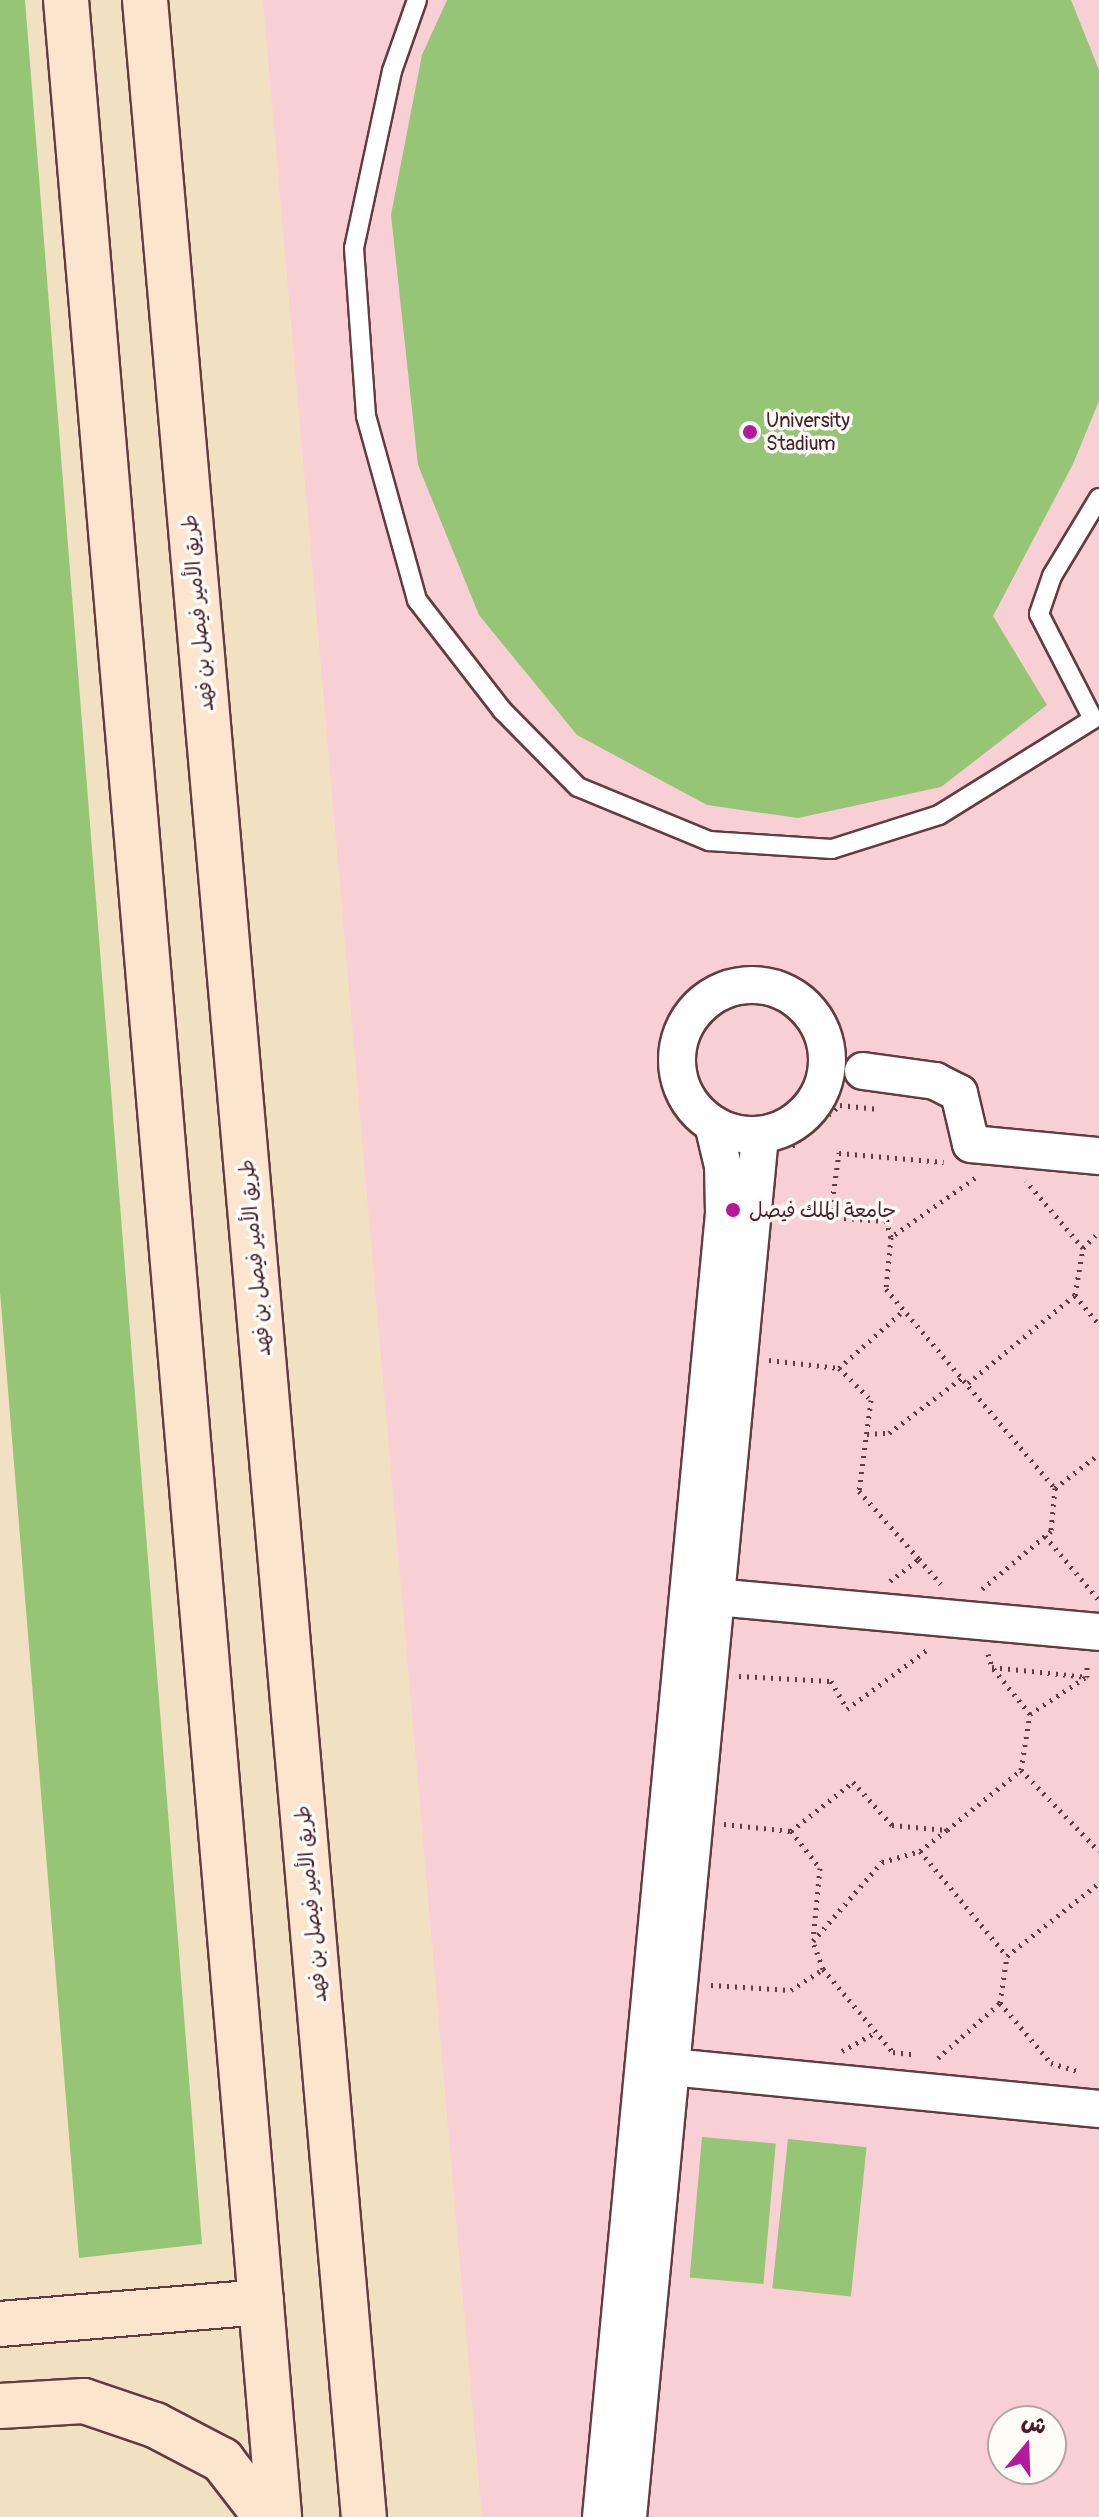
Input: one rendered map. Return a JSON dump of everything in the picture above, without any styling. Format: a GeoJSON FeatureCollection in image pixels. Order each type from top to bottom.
{"type":"FeatureCollection","features":[{"type":"Feature","properties":{"kind":"main road"},"geometry":{"type":"LineString","coordinates":[[66,0],[279,2517]]}},
{"type":"Feature","properties":{"kind":"main road","name":"طريق الأمير فيصل بن فهد"},"geometry":{"type":"LineString","coordinates":[[145,0],[364,2517]]}},
{"type":"Feature","properties":{"kind":"main road"},"geometry":{"type":"LineString","coordinates":[[0,2324],[261,2302]]}},
{"type":"Feature","properties":{"kind":"main road"},"geometry":{"type":"LineString","coordinates":[[0,2406],[84,2401],[155,2425],[222,2460],[266,2517]]}},
{"type":"Feature","properties":{"kind":"street"},"geometry":{"type":"LineString","coordinates":[[628,2517],[715,1597],[774,1143],[785,1128],[805,1113],[823,1081],[825,1043],[816,1020],[776,989],[751,984],[705,1000],[678,1040],[676,1064],[694,1109],[713,1124],[736,1134],[774,1143]]}},
{"type":"Feature","properties":{"kind":"street"},"geometry":{"type":"LineString","coordinates":[[825,1043],[863,1071]]}},
{"type":"Feature","properties":{"kind":"street"},"geometry":{"type":"LineString","coordinates":[[823,1081],[863,1071],[935,1081],[959,1093],[971,1144],[1099,1156]]}},
{"type":"Feature","properties":{"kind":"street"},"geometry":{"type":"LineString","coordinates":[[601,2517],[724,1213],[723,1166],[713,1124]]}},
{"type":"Feature","properties":{"kind":"street"},"geometry":{"type":"LineString","coordinates":[[715,1597],[1099,1632]]}},
{"type":"Feature","properties":{"kind":"street"},"geometry":{"type":"LineString","coordinates":[[671,2067],[1099,2109]]}},
{"type":"Feature","properties":{"kind":"lane"},"geometry":{"type":"LineString","coordinates":[[417,0],[392,71],[354,248],[366,416],[417,600],[502,710],[578,787],[709,841],[832,849],[939,815],[1093,719],[1039,614],[1052,576],[1099,498]]}},
{"type":"Feature","properties":{"kind":"path"},"geometry":{"type":"LineString","coordinates":[[774,1143],[840,1105],[882,1110]]}},
{"type":"Feature","properties":{"kind":"path"},"geometry":{"type":"LineString","coordinates":[[955,1163],[839,1153],[830,1217],[886,1221],[891,1237],[886,1289],[1055,1488],[1051,1531],[972,1598]]}},
{"type":"Feature","properties":{"kind":"path"},"geometry":{"type":"LineString","coordinates":[[891,1237],[984,1172]]}},
{"type":"Feature","properties":{"kind":"path"},"geometry":{"type":"LineString","coordinates":[[1021,1176],[1083,1248]]}},
{"type":"Feature","properties":{"kind":"path"},"geometry":{"type":"LineString","coordinates":[[968,1383],[1075,1295],[1083,1248],[1099,1232]]}},
{"type":"Feature","properties":{"kind":"path"},"geometry":{"type":"LineString","coordinates":[[1075,1295],[1099,1325]]}},
{"type":"Feature","properties":{"kind":"path"},"geometry":{"type":"LineString","coordinates":[[839,1368],[904,1310]]}},
{"type":"Feature","properties":{"kind":"path"},"geometry":{"type":"LineString","coordinates":[[762,1375],[766,1345]]}},
{"type":"Feature","properties":{"kind":"path"},"geometry":{"type":"LineString","coordinates":[[764,1360],[839,1368],[871,1400],[859,1491],[945,1588]]}},
{"type":"Feature","properties":{"kind":"path"},"geometry":{"type":"LineString","coordinates":[[867,1434],[889,1433],[963,1377]]}},
{"type":"Feature","properties":{"kind":"path"},"geometry":{"type":"LineString","coordinates":[[1055,1488],[1099,1454]]}},
{"type":"Feature","properties":{"kind":"path"},"geometry":{"type":"LineString","coordinates":[[1045,1536],[1099,1600]]}},
{"type":"Feature","properties":{"kind":"path"},"geometry":{"type":"LineString","coordinates":[[878,1590],[919,1559]]}},
{"type":"Feature","properties":{"kind":"path"},"geometry":{"type":"LineString","coordinates":[[730,1674],[756,1681],[831,1681],[847,1709],[941,1640]]}},
{"type":"Feature","properties":{"kind":"path"},"geometry":{"type":"LineString","coordinates":[[984,1643],[992,1667],[1030,1714]]}},
{"type":"Feature","properties":{"kind":"path"},"geometry":{"type":"LineString","coordinates":[[1087,1677],[1087,1657],[1099,1657]]}},
{"type":"Feature","properties":{"kind":"path"},"geometry":{"type":"LineString","coordinates":[[992,1667],[1087,1677]]}},
{"type":"Feature","properties":{"kind":"path"},"geometry":{"type":"LineString","coordinates":[[813,1941],[882,1862],[920,1851],[1021,1770],[1030,1714],[1087,1677]]}},
{"type":"Feature","properties":{"kind":"path"},"geometry":{"type":"LineString","coordinates":[[1021,1770],[1098,1851]]}},
{"type":"Feature","properties":{"kind":"path"},"geometry":{"type":"LineString","coordinates":[[715,1823],[791,1831],[853,1782],[892,1825],[947,1830]]}},
{"type":"Feature","properties":{"kind":"path"},"geometry":{"type":"LineString","coordinates":[[791,1831],[820,1868],[813,1941],[823,1969],[893,2052],[939,2059],[1000,2003],[1007,1956],[1099,1883]]}},
{"type":"Feature","properties":{"kind":"path"},"geometry":{"type":"LineString","coordinates":[[920,1851],[1007,1956]]}},
{"type":"Feature","properties":{"kind":"path"},"geometry":{"type":"LineString","coordinates":[[698,1984],[791,1990],[823,1969]]}},
{"type":"Feature","properties":{"kind":"path"},"geometry":{"type":"LineString","coordinates":[[1000,2003],[1051,2063],[1081,2073]]}},
{"type":"Feature","properties":{"kind":"path"},"geometry":{"type":"LineString","coordinates":[[833,2057],[876,2032]]}},
{"type":"Feature","properties":{"kind":"shaded area","name":"جامعة الملك فيصل"},"geometry":{"type":"Polygon","coordinates":[[[263,0],[1099,0],[1099,2517],[482,2517],[263,0]]]}},
{"type":"Feature","properties":{"kind":"green space"},"geometry":{"type":"Polygon","coordinates":[[[0,0],[25,0],[202,2244],[79,2258],[0,1292],[0,0]]]}},
{"type":"Feature","properties":{"kind":"green space","name":"University Stadium"},"geometry":{"type":"Polygon","coordinates":[[[447,0],[1071,0],[1099,70],[1099,401],[1073,464],[993,616],[1047,705],[941,787],[798,818],[707,805],[577,735],[479,615],[418,465],[391,215],[422,55],[447,0]]]}},
{"type":"Feature","properties":{"kind":"green space"},"geometry":{"type":"Polygon","coordinates":[[[702,2137],[776,2143],[763,2284],[690,2277],[702,2137]]]}},
{"type":"Feature","properties":{"kind":"green space"},"geometry":{"type":"Polygon","coordinates":[[[788,2139],[867,2147],[851,2296],[772,2288],[788,2139]]]}},
{"type":"Feature","properties":{"kind":"place","name":"University Stadium"},"geometry":{"type":"Point","coordinates":[750,432]}},
{"type":"Feature","properties":{"kind":"place","name":"جامعة الملك فيصل"},"geometry":{"type":"Point","coordinates":[733,1210]}}]}
